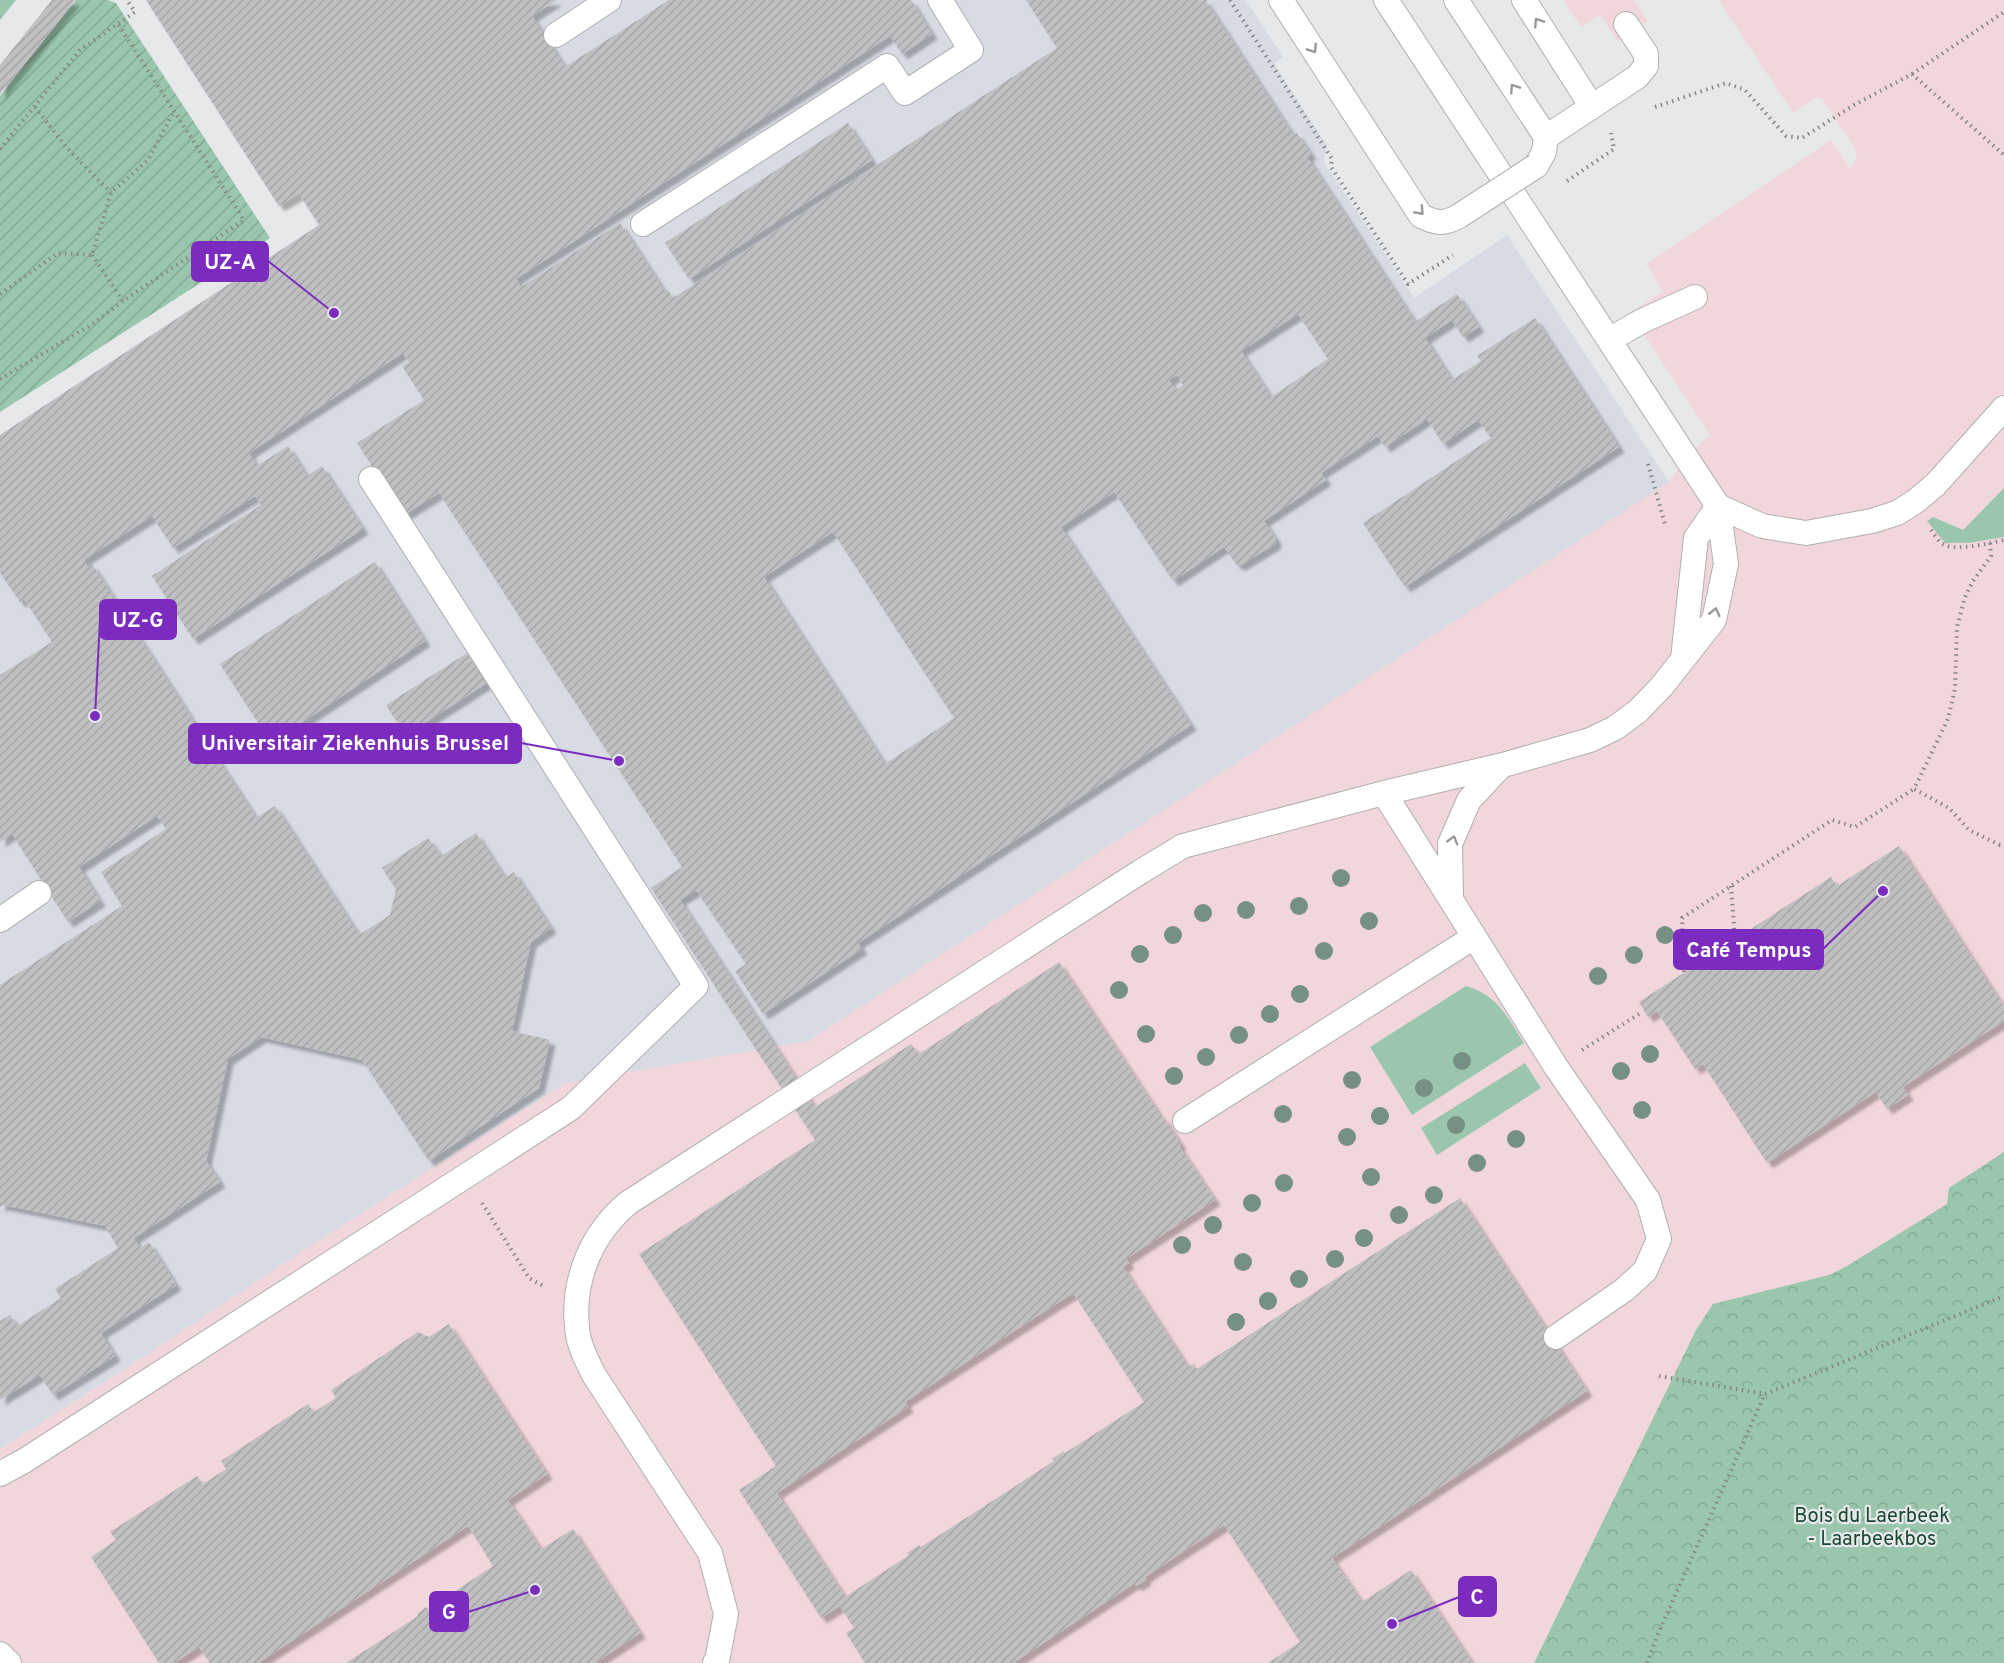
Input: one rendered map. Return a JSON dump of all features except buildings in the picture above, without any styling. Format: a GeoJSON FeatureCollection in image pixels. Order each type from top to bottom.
{"type":"FeatureCollection","features":[{"type":"Feature","properties":{"kind":"lane"},"geometry":{"type":"LineString","coordinates":[[556,35],[609,0]]}},
{"type":"Feature","properties":{"kind":"lane"},"geometry":{"type":"LineString","coordinates":[[643,224],[887,66],[905,93],[971,50],[940,0]]}},
{"type":"Feature","properties":{"kind":"lane"},"geometry":{"type":"LineString","coordinates":[[1281,0],[1421,216],[1435,223],[1449,221],[1459,216],[1536,166],[1544,152],[1546,137],[1456,0]]}},
{"type":"Feature","properties":{"kind":"lane"},"geometry":{"type":"LineString","coordinates":[[715,1663],[726,1614],[710,1553],[594,1375],[582,1349],[577,1327],[576,1306],[580,1277],[586,1259],[596,1238],[616,1213],[628,1203],[1183,846],[1383,793],[1503,765],[1590,740],[1615,728],[1638,711],[1662,686],[1714,620],[1726,564],[1718,506],[1386,0]]}},
{"type":"Feature","properties":{"kind":"lane"},"geometry":{"type":"LineString","coordinates":[[1524,0],[1592,106]]}},
{"type":"Feature","properties":{"kind":"lane"},"geometry":{"type":"LineString","coordinates":[[1546,137],[1637,77],[1646,66],[1646,54],[1626,24]]}},
{"type":"Feature","properties":{"kind":"lane"},"geometry":{"type":"LineString","coordinates":[[1609,340],[1642,321],[1695,297]]}},
{"type":"Feature","properties":{"kind":"lane"},"geometry":{"type":"LineString","coordinates":[[1718,506],[1762,526],[1806,533],[1861,524],[1888,516],[1907,508],[1936,484],[2004,408]]}},
{"type":"Feature","properties":{"kind":"lane"},"geometry":{"type":"LineString","coordinates":[[0,1474],[34,1455],[571,1108],[696,986],[371,479]]}},
{"type":"Feature","properties":{"kind":"lane"},"geometry":{"type":"LineString","coordinates":[[1683,659],[1696,538],[1718,506]]}},
{"type":"Feature","properties":{"kind":"lane"},"geometry":{"type":"LineString","coordinates":[[1451,898],[1450,844],[1469,800],[1503,765]]}},
{"type":"Feature","properties":{"kind":"lane"},"geometry":{"type":"LineString","coordinates":[[1383,793],[1556,1067],[1648,1200],[1659,1239],[1645,1271],[1624,1290],[1556,1337]]}},
{"type":"Feature","properties":{"kind":"lane"},"geometry":{"type":"LineString","coordinates":[[0,920],[39,893]]}},
{"type":"Feature","properties":{"kind":"lane"},"geometry":{"type":"LineString","coordinates":[[1185,1121],[1474,937]]}},
{"type":"Feature","properties":{"kind":"lane"},"geometry":{"type":"LineString","coordinates":[[0,1654],[9,1663]]}},
{"type":"Feature","properties":{"kind":"path"},"geometry":{"type":"LineString","coordinates":[[0,149],[80,50],[135,12],[127,0]]}},
{"type":"Feature","properties":{"kind":"path"},"geometry":{"type":"LineString","coordinates":[[1230,0],[1332,159],[1331,166],[1408,284],[1455,254]]}},
{"type":"Feature","properties":{"kind":"path"},"geometry":{"type":"LineString","coordinates":[[1653,108],[1726,83],[1745,90],[1786,136],[1802,138],[1854,105],[1912,74],[2004,12]]}},
{"type":"Feature","properties":{"kind":"path"},"geometry":{"type":"LineString","coordinates":[[0,379],[91,325],[244,220],[118,24]]}},
{"type":"Feature","properties":{"kind":"path"},"geometry":{"type":"LineString","coordinates":[[1912,74],[2004,154]]}},
{"type":"Feature","properties":{"kind":"path"},"geometry":{"type":"LineString","coordinates":[[35,107],[66,147],[111,194]]}},
{"type":"Feature","properties":{"kind":"path"},"geometry":{"type":"LineString","coordinates":[[92,255],[111,194],[148,160],[174,111]]}},
{"type":"Feature","properties":{"kind":"path"},"geometry":{"type":"LineString","coordinates":[[1560,186],[1614,149],[1610,127]]}},
{"type":"Feature","properties":{"kind":"path"},"geometry":{"type":"LineString","coordinates":[[0,294],[58,253],[92,255]]}},
{"type":"Feature","properties":{"kind":"path"},"geometry":{"type":"LineString","coordinates":[[92,255],[123,301]]}},
{"type":"Feature","properties":{"kind":"path"},"geometry":{"type":"LineString","coordinates":[[1927,525],[1947,546],[2004,540]]}},
{"type":"Feature","properties":{"kind":"path"},"geometry":{"type":"LineString","coordinates":[[1684,972],[1682,918],[1832,820],[1854,826],[1914,789],[1948,719],[1955,689],[1958,627],[1965,597],[1990,556],[1990,543]]}},
{"type":"Feature","properties":{"kind":"path"},"geometry":{"type":"LineString","coordinates":[[1914,789],[1949,808],[1969,830],[2000,845],[2004,844]]}},
{"type":"Feature","properties":{"kind":"path"},"geometry":{"type":"LineString","coordinates":[[1731,886],[1735,939]]}},
{"type":"Feature","properties":{"kind":"path"},"geometry":{"type":"LineString","coordinates":[[1556,1067],[1639,1014]]}},
{"type":"Feature","properties":{"kind":"path"},"geometry":{"type":"LineString","coordinates":[[464,1176],[529,1278],[576,1306]]}},
{"type":"Feature","properties":{"kind":"path"},"geometry":{"type":"LineString","coordinates":[[1659,1376],[1765,1394],[2004,1296]]}},
{"type":"Feature","properties":{"kind":"path"},"geometry":{"type":"LineString","coordinates":[[1647,1663],[1765,1394]]}},
{"type":"Feature","properties":{"kind":"shaded area"},"geometry":{"type":"Polygon","coordinates":[[[146,0],[1246,0],[1283,57],[1274,64],[1327,145],[1324,162],[1414,298],[1507,235],[1669,482],[808,1041],[565,1083],[0,1449],[0,435],[319,225],[299,194],[279,206],[146,0]]]}},
{"type":"Feature","properties":{"kind":"shaded area"},"geometry":{"type":"Polygon","coordinates":[[[1563,0],[1634,0],[1648,21],[1617,41],[1600,15],[1581,27],[1563,0]]]}},
{"type":"Feature","properties":{"kind":"shaded area"},"geometry":{"type":"Polygon","coordinates":[[[1718,0],[2004,0],[2004,1310],[1664,1663],[0,1663],[0,1449],[565,1083],[808,1041],[1668,482],[1702,441],[1710,435],[1630,313],[1663,291],[1646,264],[1831,140],[1849,168],[1856,159],[1856,150],[1822,99],[1817,97],[1793,113],[1718,0]]]}},
{"type":"Feature","properties":{"kind":"green space"},"geometry":{"type":"Polygon","coordinates":[[[0,0],[16,0],[0,20],[0,0]]]}},
{"type":"Feature","properties":{"kind":"green space"},"geometry":{"type":"Polygon","coordinates":[[[76,0],[108,0],[116,3],[270,238],[0,412],[0,96],[76,0]]]}},
{"type":"Feature","properties":{"kind":"green space"},"geometry":{"type":"Polygon","coordinates":[[[2004,488],[2004,537],[1968,543],[1945,543],[1927,521],[1933,517],[1963,530],[2004,488]]]}},
{"type":"Feature","properties":{"kind":"green space"},"geometry":{"type":"Polygon","coordinates":[[[1466,986],[1494,1001],[1507,1016],[1524,1043],[1412,1115],[1370,1047],[1466,986]]]}},
{"type":"Feature","properties":{"kind":"green space"},"geometry":{"type":"Polygon","coordinates":[[[1525,1063],[1541,1088],[1437,1155],[1421,1128],[1525,1063]]]}},
{"type":"Feature","properties":{"kind":"green space","name":"Bois du Laerbeek - Laarbeekbos"},"geometry":{"type":"Polygon","coordinates":[[[2004,1152],[2004,1663],[1534,1663],[1696,1330],[1713,1304],[1829,1275],[1847,1266],[1947,1204],[1949,1188],[2004,1152]]]}},
{"type":"Feature","properties":{"kind":"place","name":"UZ-A"},"geometry":{"type":"Point","coordinates":[334,313]}},
{"type":"Feature","properties":{"kind":"place","name":"UZ-G"},"geometry":{"type":"Point","coordinates":[95,716]}},
{"type":"Feature","properties":{"kind":"place","name":"Universitair Ziekenhuis Brussel"},"geometry":{"type":"Point","coordinates":[619,761]}},
{"type":"Feature","properties":{"kind":"place","name":"Café Tempus"},"geometry":{"type":"Point","coordinates":[1883,891]}},
{"type":"Feature","properties":{"kind":"place","name":"G"},"geometry":{"type":"Point","coordinates":[535,1590]}},
{"type":"Feature","properties":{"kind":"place","name":"C"},"geometry":{"type":"Point","coordinates":[1392,1624]}}]}
